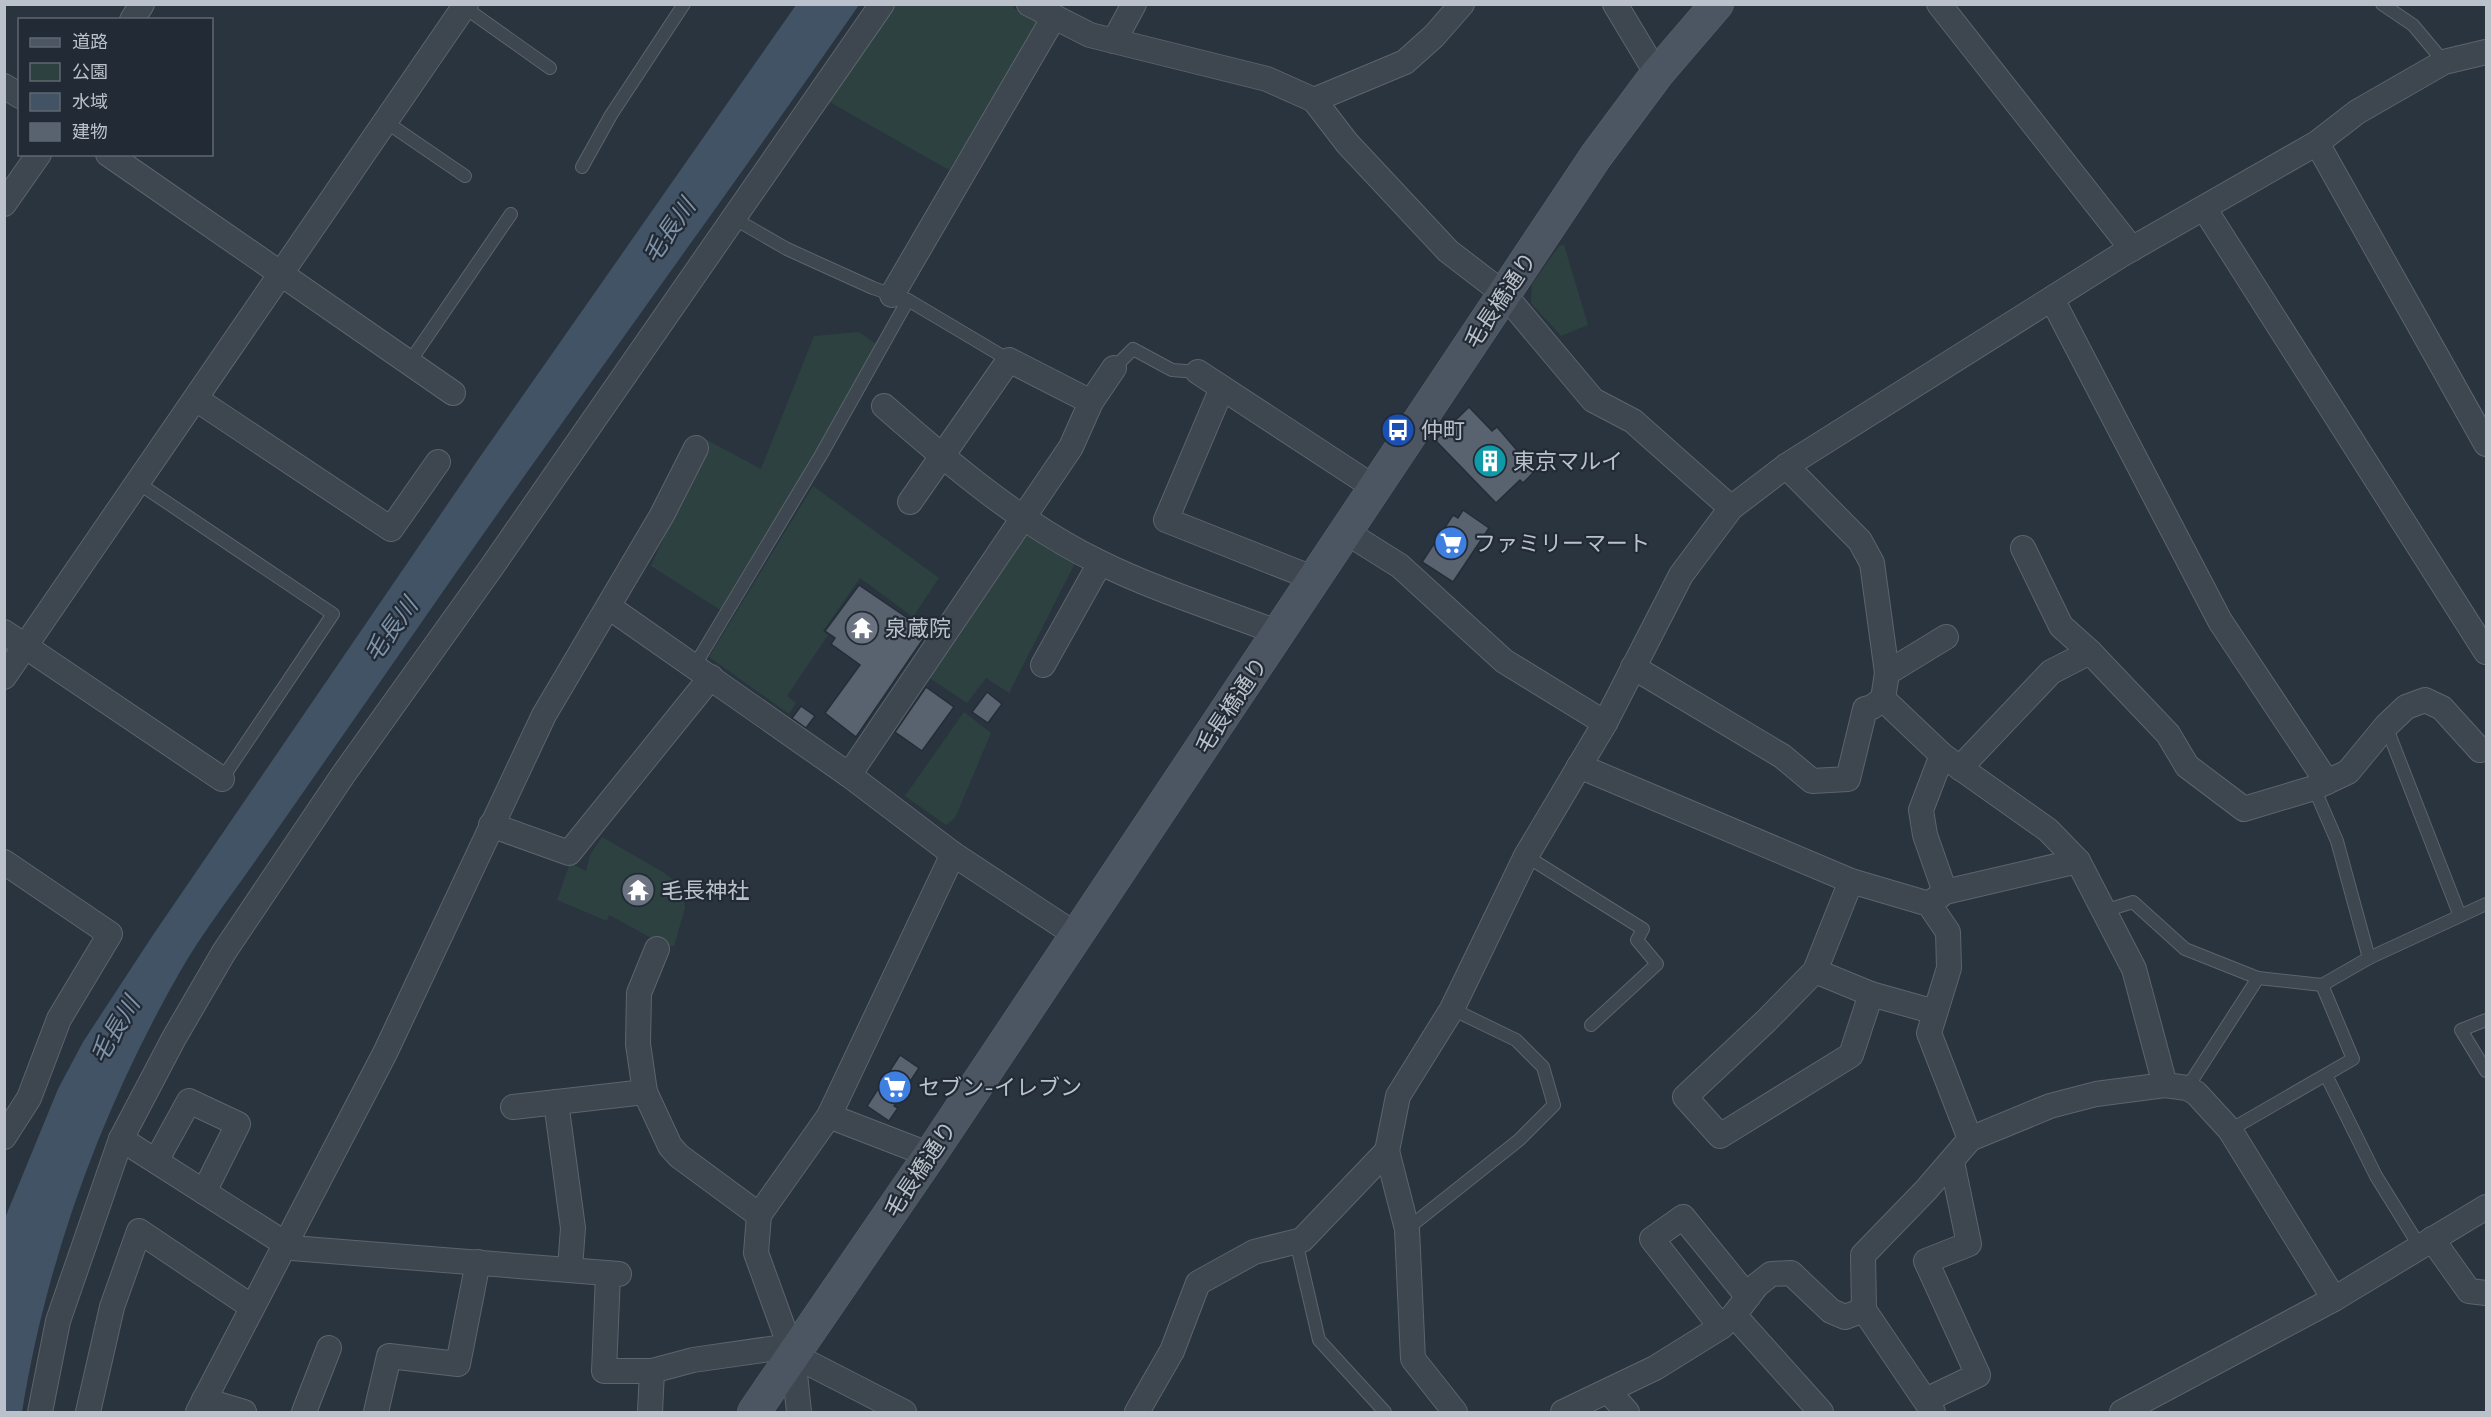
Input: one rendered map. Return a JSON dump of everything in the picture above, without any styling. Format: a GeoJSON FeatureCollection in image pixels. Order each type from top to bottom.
{"type":"FeatureCollection","features":[{"type":"Feature","properties":{"kind":"street"},"geometry":{"type":"LineString","coordinates":[[133,18],[142,4]]}},
{"type":"Feature","properties":{"kind":"street"},"geometry":{"type":"LineString","coordinates":[[40,1413],[58,1321],[122,1139],[174,1038],[231,943],[343,775],[735,219],[882,4]]}},
{"type":"Feature","properties":{"kind":"street"},"geometry":{"type":"LineString","coordinates":[[1029,4],[1090,35],[1267,79],[1314,100],[1347,143],[1448,251],[1504,294],[1593,400],[1633,421],[1731,508]]}},
{"type":"Feature","properties":{"kind":"street"},"geometry":{"type":"LineString","coordinates":[[1114,41],[1134,4]]}},
{"type":"Feature","properties":{"kind":"street"},"geometry":{"type":"LineString","coordinates":[[1314,100],[1405,62],[1434,36],[1462,4]]}},
{"type":"Feature","properties":{"kind":"street"},"geometry":{"type":"LineString","coordinates":[[1615,4],[1657,74]]}},
{"type":"Feature","properties":{"kind":"street","name":"毛長橋通り"},"geometry":{"type":"LineString","coordinates":[[754,1413],[792,1350],[930,1155],[1596,156],[1657,74],[1717,4]]}},
{"type":"Feature","properties":{"kind":"street"},"geometry":{"type":"LineString","coordinates":[[1939,4],[2132,249]]}},
{"type":"Feature","properties":{"kind":"street"},"geometry":{"type":"LineString","coordinates":[[4,677],[465,6]]}},
{"type":"Feature","properties":{"kind":"street"},"geometry":{"type":"LineString","coordinates":[[900,297],[1054,17]]}},
{"type":"Feature","properties":{"kind":"street"},"geometry":{"type":"LineString","coordinates":[[1455,1413],[1413,1359],[1407,1229],[1387,1151],[1398,1096],[1452,1009],[1526,856],[1605,723],[1681,574],[1731,508],[1786,466],[2132,249],[2317,143],[2357,112],[2444,62],[2487,52]]}},
{"type":"Feature","properties":{"kind":"street"},"geometry":{"type":"LineString","coordinates":[[4,86],[18,95]]}},
{"type":"Feature","properties":{"kind":"street"},"geometry":{"type":"LineString","coordinates":[[2317,143],[2487,444]]}},
{"type":"Feature","properties":{"kind":"street"},"geometry":{"type":"LineString","coordinates":[[4,204],[38,156]]}},
{"type":"Feature","properties":{"kind":"street"},"geometry":{"type":"LineString","coordinates":[[111,156],[453,393]]}},
{"type":"Feature","properties":{"kind":"street"},"geometry":{"type":"LineString","coordinates":[[2204,208],[2487,652]]}},
{"type":"Feature","properties":{"kind":"street"},"geometry":{"type":"LineString","coordinates":[[2052,299],[2220,621],[2320,785]]}},
{"type":"Feature","properties":{"kind":"street"},"geometry":{"type":"LineString","coordinates":[[910,501],[1009,360],[1091,402]]}},
{"type":"Feature","properties":{"kind":"street"},"geometry":{"type":"LineString","coordinates":[[849,775],[1071,447],[1091,402],[1114,368]]}},
{"type":"Feature","properties":{"kind":"street"},"geometry":{"type":"LineString","coordinates":[[1198,372],[1376,488]]}},
{"type":"Feature","properties":{"kind":"street"},"geometry":{"type":"LineString","coordinates":[[1222,388],[1166,520],[1315,579]]}},
{"type":"Feature","properties":{"kind":"street"},"geometry":{"type":"LineString","coordinates":[[196,399],[391,529],[438,462]]}},
{"type":"Feature","properties":{"kind":"street"},"geometry":{"type":"LineString","coordinates":[[884,406],[942,456],[1023,517],[1100,563],[1279,633]]}},
{"type":"Feature","properties":{"kind":"street"},"geometry":{"type":"LineString","coordinates":[[244,1413],[201,1406],[385,1053],[544,715],[609,607],[696,448]]}},
{"type":"Feature","properties":{"kind":"street"},"geometry":{"type":"LineString","coordinates":[[1633,667],[1782,756],[1812,780],[1848,779],[1865,708],[1872,707],[1883,699],[1887,673],[1872,563],[1860,541],[1786,466]]}},
{"type":"Feature","properties":{"kind":"street"},"geometry":{"type":"LineString","coordinates":[[1346,532],[1400,566],[1504,661],[1605,723]]}},
{"type":"Feature","properties":{"kind":"street"},"geometry":{"type":"LineString","coordinates":[[2023,548],[2061,626],[2090,652],[2168,734],[2187,766],[2244,809],[2320,785],[2348,772],[2386,726],[2406,707],[2425,700],[2442,708],[2480,750],[2487,750]]}},
{"type":"Feature","properties":{"kind":"street"},"geometry":{"type":"LineString","coordinates":[[1043,665],[1100,563]]}},
{"type":"Feature","properties":{"kind":"street"},"geometry":{"type":"LineString","coordinates":[[609,607],[849,775],[953,854],[1076,935]]}},
{"type":"Feature","properties":{"kind":"street"},"geometry":{"type":"LineString","coordinates":[[4,632],[222,779]]}},
{"type":"Feature","properties":{"kind":"street"},"geometry":{"type":"LineString","coordinates":[[1887,673],[1946,637]]}},
{"type":"Feature","properties":{"kind":"street"},"geometry":{"type":"LineString","coordinates":[[1970,1139],[1929,1033],[1949,968],[1948,932],[1937,898],[1921,810],[1951,762],[2052,672],[2090,652]]}},
{"type":"Feature","properties":{"kind":"street"},"geometry":{"type":"LineString","coordinates":[[491,825],[569,853],[703,671]]}},
{"type":"Feature","properties":{"kind":"street"},"geometry":{"type":"LineString","coordinates":[[1883,699],[1951,762],[2048,830],[2078,861],[2134,969],[2176,1086]]}},
{"type":"Feature","properties":{"kind":"street"},"geometry":{"type":"LineString","coordinates":[[1579,766],[1851,881],[1937,898],[2078,861]]}},
{"type":"Feature","properties":{"kind":"street"},"geometry":{"type":"LineString","coordinates":[[799,1413],[792,1350],[756,1253],[759,1215],[829,1116],[953,854]]}},
{"type":"Feature","properties":{"kind":"street"},"geometry":{"type":"LineString","coordinates":[[4,862],[110,934],[59,1019],[29,1098],[4,1137]]}},
{"type":"Feature","properties":{"kind":"street"},"geometry":{"type":"LineString","coordinates":[[1851,881],[1815,971],[1766,1022],[1684,1097],[1720,1136],[1851,1055],[1871,994]]}},
{"type":"Feature","properties":{"kind":"street"},"geometry":{"type":"LineString","coordinates":[[657,949],[639,993],[638,1044],[645,1092],[670,1146],[679,1156],[759,1215]]}},
{"type":"Feature","properties":{"kind":"street"},"geometry":{"type":"LineString","coordinates":[[1815,971],[1871,994],[1935,1012]]}},
{"type":"Feature","properties":{"kind":"street"},"geometry":{"type":"LineString","coordinates":[[1952,1162],[1969,1244],[1926,1262],[1978,1375],[1929,1406],[1864,1310],[1863,1255],[1952,1162],[1970,1139],[2050,1106],[2096,1094],[2176,1086],[2196,1093],[2230,1130],[2334,1299]]}},
{"type":"Feature","properties":{"kind":"street"},"geometry":{"type":"LineString","coordinates":[[513,1107],[645,1092]]}},
{"type":"Feature","properties":{"kind":"street"},"geometry":{"type":"LineString","coordinates":[[156,1161],[189,1101],[238,1124],[204,1192]]}},
{"type":"Feature","properties":{"kind":"street"},"geometry":{"type":"LineString","coordinates":[[556,1102],[573,1228],[570,1268]]}},
{"type":"Feature","properties":{"kind":"street"},"geometry":{"type":"LineString","coordinates":[[829,1116],[930,1155]]}},
{"type":"Feature","properties":{"kind":"street"},"geometry":{"type":"LineString","coordinates":[[122,1139],[292,1248],[570,1268],[613,1274],[604,1371],[652,1371],[693,1360],[792,1350],[904,1413]]}},
{"type":"Feature","properties":{"kind":"street"},"geometry":{"type":"LineString","coordinates":[[1137,1413],[1172,1351],[1198,1283],[1254,1252],[1302,1240],[1387,1151]]}},
{"type":"Feature","properties":{"kind":"street"},"geometry":{"type":"LineString","coordinates":[[2122,1413],[2334,1299],[2487,1207]]}},
{"type":"Feature","properties":{"kind":"street"},"geometry":{"type":"LineString","coordinates":[[88,1413],[112,1307],[139,1231],[252,1307]]}},
{"type":"Feature","properties":{"kind":"street"},"geometry":{"type":"LineString","coordinates":[[2426,1243],[2469,1291],[2487,1293]]}},
{"type":"Feature","properties":{"kind":"street"},"geometry":{"type":"LineString","coordinates":[[376,1413],[389,1356],[458,1364],[478,1262]]}},
{"type":"Feature","properties":{"kind":"street"},"geometry":{"type":"LineString","coordinates":[[1563,1413],[1655,1368],[1734,1313],[1771,1274],[1791,1273],[1831,1311],[1845,1317],[1864,1310]]}},
{"type":"Feature","properties":{"kind":"street"},"geometry":{"type":"LineString","coordinates":[[1734,1313],[1821,1413]]}},
{"type":"Feature","properties":{"kind":"street"},"geometry":{"type":"LineString","coordinates":[[304,1413],[329,1348]]}},
{"type":"Feature","properties":{"kind":"street"},"geometry":{"type":"LineString","coordinates":[[650,1413],[652,1371]]}},
{"type":"Feature","properties":{"kind":"street"},"geometry":{"type":"LineString","coordinates":[[1608,1391],[1627,1413]]}},
{"type":"Feature","properties":{"kind":"lane"},"geometry":{"type":"LineString","coordinates":[[582,166],[611,115],[684,4]]}},
{"type":"Feature","properties":{"kind":"lane"},"geometry":{"type":"LineString","coordinates":[[1957,4],[1963,32]]}},
{"type":"Feature","properties":{"kind":"lane"},"geometry":{"type":"LineString","coordinates":[[2382,4],[2413,25],[2444,62]]}},
{"type":"Feature","properties":{"kind":"lane"},"geometry":{"type":"LineString","coordinates":[[465,6],[550,68]]}},
{"type":"Feature","properties":{"kind":"lane"},"geometry":{"type":"LineString","coordinates":[[386,122],[465,176]]}},
{"type":"Feature","properties":{"kind":"lane"},"geometry":{"type":"LineString","coordinates":[[409,363],[512,214]]}},
{"type":"Feature","properties":{"kind":"lane"},"geometry":{"type":"LineString","coordinates":[[735,219],[787,249],[900,297],[1009,360]]}},
{"type":"Feature","properties":{"kind":"lane"},"geometry":{"type":"LineString","coordinates":[[703,671],[822,456],[900,297]]}},
{"type":"Feature","properties":{"kind":"lane"},"geometry":{"type":"LineString","coordinates":[[1114,368],[1133,349],[1172,370],[1198,372]]}},
{"type":"Feature","properties":{"kind":"lane"},"geometry":{"type":"LineString","coordinates":[[138,483],[333,614],[222,779]]}},
{"type":"Feature","properties":{"kind":"lane"},"geometry":{"type":"LineString","coordinates":[[2386,726],[2460,916]]}},
{"type":"Feature","properties":{"kind":"lane"},"geometry":{"type":"LineString","coordinates":[[2320,785],[2369,958]]}},
{"type":"Feature","properties":{"kind":"lane"},"geometry":{"type":"LineString","coordinates":[[1526,856],[1642,929],[1637,940],[1657,964],[1591,1025]]}},
{"type":"Feature","properties":{"kind":"lane"},"geometry":{"type":"LineString","coordinates":[[2104,911],[2133,902],[2185,949],[2258,978],[2322,985],[2369,958],[2487,904]]}},
{"type":"Feature","properties":{"kind":"lane"},"geometry":{"type":"LineString","coordinates":[[2176,1086],[2258,978]]}},
{"type":"Feature","properties":{"kind":"lane"},"geometry":{"type":"LineString","coordinates":[[2230,1130],[2353,1059],[2322,985]]}},
{"type":"Feature","properties":{"kind":"lane"},"geometry":{"type":"LineString","coordinates":[[1407,1229],[1519,1140],[1554,1105],[1543,1067],[1516,1040],[1452,1009]]}},
{"type":"Feature","properties":{"kind":"lane"},"geometry":{"type":"LineString","coordinates":[[2487,1020],[2461,1030],[2487,1071]]}},
{"type":"Feature","properties":{"kind":"lane"},"geometry":{"type":"LineString","coordinates":[[2325,1075],[2376,1176],[2426,1243]]}},
{"type":"Feature","properties":{"kind":"lane"},"geometry":{"type":"LineString","coordinates":[[1296,1241],[1319,1340],[1385,1413]]}},
{"type":"Feature","properties":{"kind":"green space"},"geometry":{"type":"Polygon","coordinates":[[[892,5],[1011,5],[1015,9],[1042,20],[949,170],[826,100],[892,5]]]}},
{"type":"Feature","properties":{"kind":"green space"},"geometry":{"type":"Polygon","coordinates":[[[1564,245],[1588,325],[1561,336],[1531,303],[1532,284],[1559,246],[1564,245]]]}},
{"type":"Feature","properties":{"kind":"green space"},"geometry":{"type":"Polygon","coordinates":[[[859,332],[879,346],[722,611],[651,566],[707,440],[761,469],[814,336],[859,332]]]}},
{"type":"Feature","properties":{"kind":"green space"},"geometry":{"type":"Polygon","coordinates":[[[813,486],[939,578],[913,617],[860,578],[823,631],[828,635],[787,696],[796,703],[789,714],[709,657],[813,486]]]}},
{"type":"Feature","properties":{"kind":"green space"},"geometry":{"type":"Polygon","coordinates":[[[1030,535],[1075,563],[1009,693],[986,678],[967,703],[928,677],[1021,538],[1030,535]]]}},
{"type":"Feature","properties":{"kind":"green space"},"geometry":{"type":"Polygon","coordinates":[[[964,712],[991,733],[955,818],[946,825],[905,796],[964,712]]]}},
{"type":"Feature","properties":{"kind":"green space"},"geometry":{"type":"Polygon","coordinates":[[[602,837],[663,872],[682,887],[685,908],[674,946],[666,946],[609,915],[607,921],[557,900],[570,863],[586,871],[590,855],[602,837]]]}},
{"type":"Feature","properties":{"kind":"water","name":"毛長川"},"geometry":{"type":"Polygon","coordinates":[[[796,5],[859,5],[460,568],[181,970],[127,1075],[82,1184],[46,1297],[22,1412],[5,1412],[5,1218],[58,1089],[83,1042],[153,935],[475,464],[796,5]]]}},
{"type":"Feature","properties":{"kind":"building","name":"東京マルイ"},"geometry":{"type":"Polygon","coordinates":[[[1469,407],[1492,431],[1497,427],[1535,471],[1523,483],[1520,480],[1496,503],[1435,440],[1469,407]]]}},
{"type":"Feature","properties":{"kind":"building"},"geometry":{"type":"Polygon","coordinates":[[[1463,510],[1489,528],[1453,582],[1422,562],[1453,515],[1458,518],[1463,510]]]}},
{"type":"Feature","properties":{"kind":"building"},"geometry":{"type":"Polygon","coordinates":[[[859,585],[928,632],[856,737],[825,713],[860,665],[831,644],[835,638],[825,631],[859,585]]]}},
{"type":"Feature","properties":{"kind":"building"},"geometry":{"type":"Polygon","coordinates":[[[926,687],[954,707],[922,751],[895,732],[926,687]]]}},
{"type":"Feature","properties":{"kind":"building"},"geometry":{"type":"Polygon","coordinates":[[[987,692],[1002,704],[988,723],[972,712],[987,692]]]}},
{"type":"Feature","properties":{"kind":"building"},"geometry":{"type":"Polygon","coordinates":[[[801,706],[815,716],[806,728],[792,718],[801,706]]]}},
{"type":"Feature","properties":{"kind":"building"},"geometry":{"type":"Polygon","coordinates":[[[900,1055],[919,1068],[894,1106],[898,1108],[889,1121],[867,1106],[900,1055]]]}},
{"type":"Feature","properties":{"kind":"place","name":"仲町"},"geometry":{"type":"Point","coordinates":[1398,430]}},
{"type":"Feature","properties":{"kind":"place","name":"東京マルイ"},"geometry":{"type":"Point","coordinates":[1490,461]}},
{"type":"Feature","properties":{"kind":"place","name":"ファミリーマート"},"geometry":{"type":"Point","coordinates":[1451,543]}},
{"type":"Feature","properties":{"kind":"place","name":"泉蔵院"},"geometry":{"type":"Point","coordinates":[862,628]}},
{"type":"Feature","properties":{"kind":"place","name":"毛長神社"},"geometry":{"type":"Point","coordinates":[638,890]}},
{"type":"Feature","properties":{"kind":"place","name":"セブン-イレブン"},"geometry":{"type":"Point","coordinates":[895,1087]}}]}
